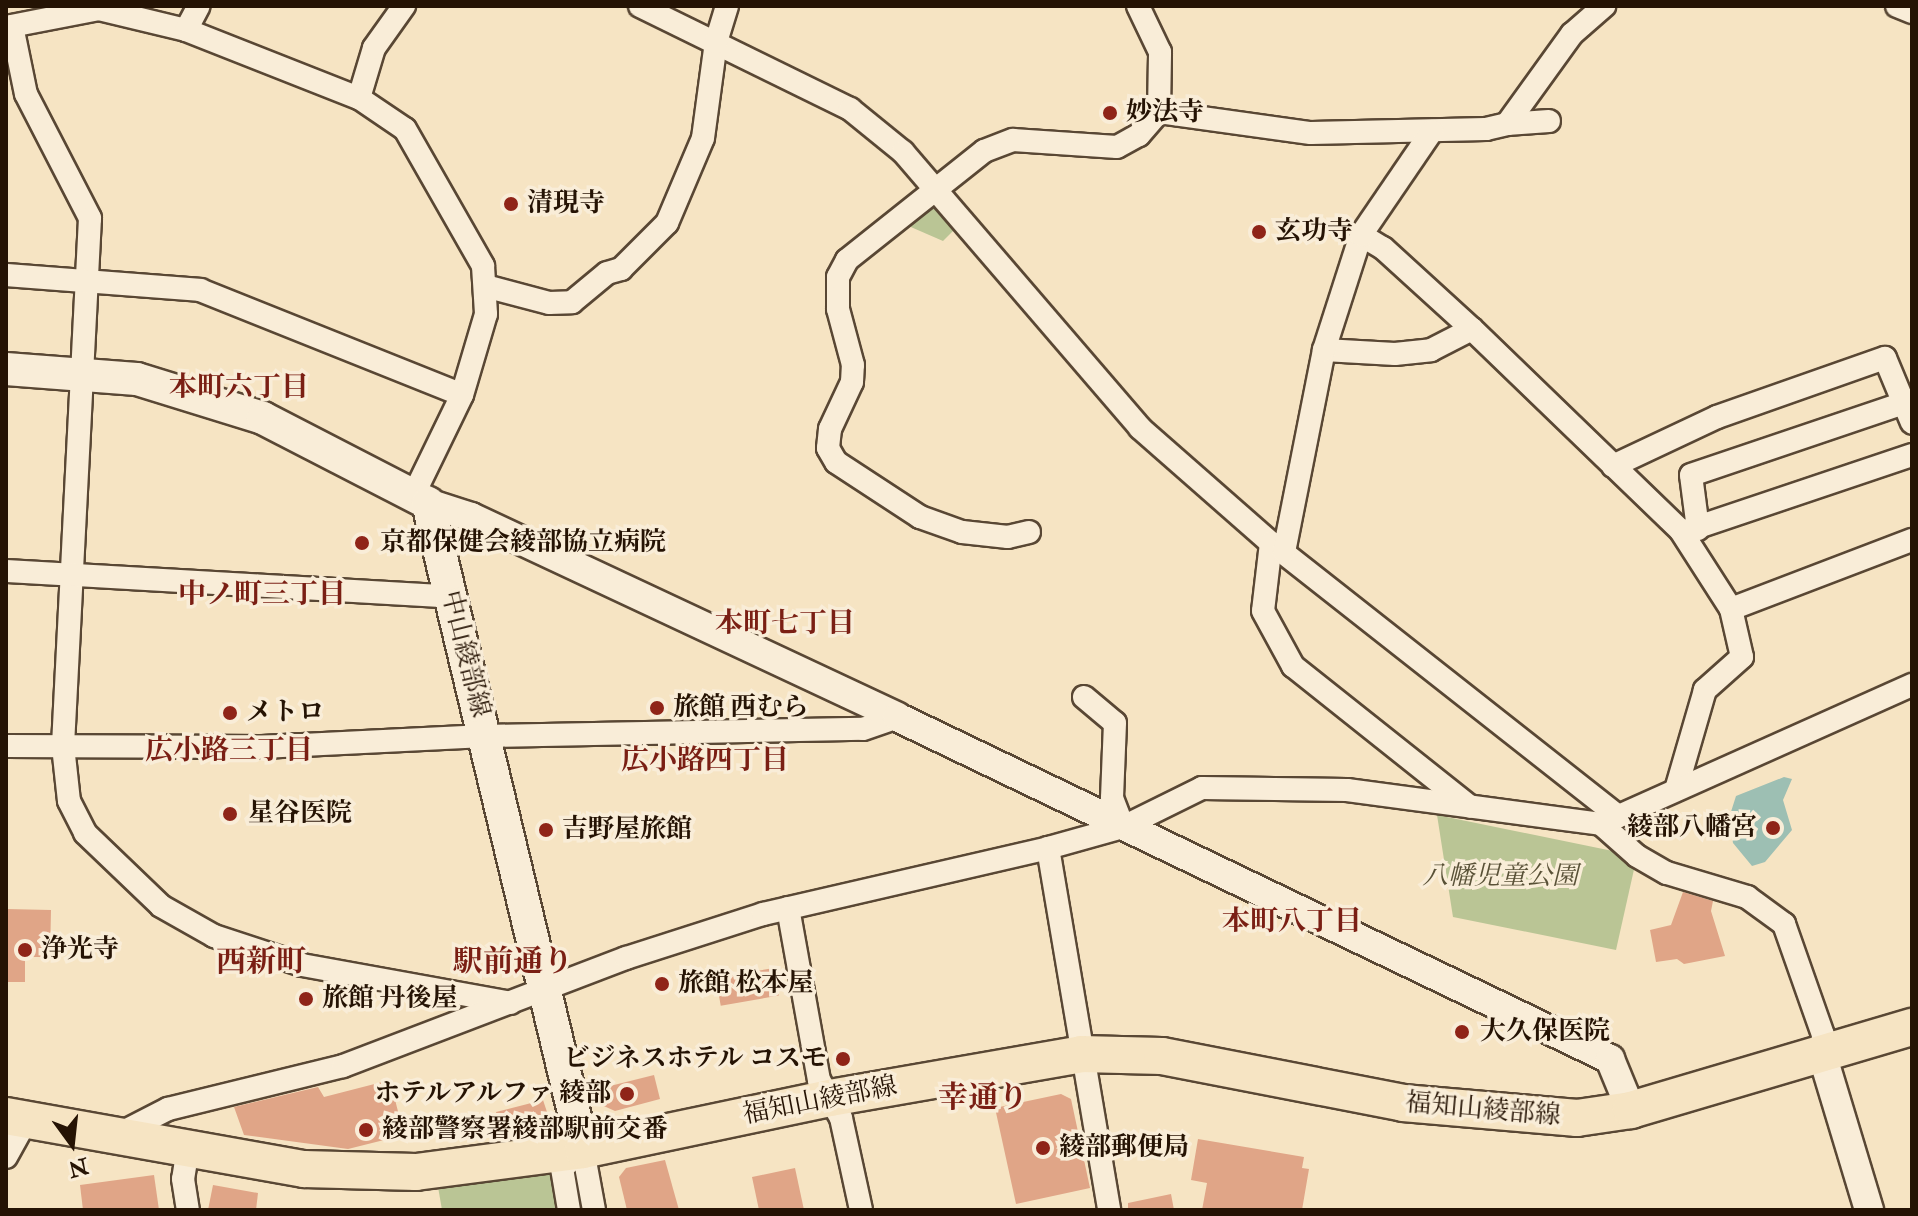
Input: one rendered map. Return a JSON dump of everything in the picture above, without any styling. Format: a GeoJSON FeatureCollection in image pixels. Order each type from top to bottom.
{"type":"FeatureCollection","features":[{"type":"Feature","properties":{"kind":"main road"},"geometry":{"type":"LineString","coordinates":[[6,369],[137,379],[263,418],[421,499]]}},
{"type":"Feature","properties":{"kind":"main road","name":"中山綾部線"},"geometry":{"type":"LineString","coordinates":[[421,499],[451,597],[583,1150]]}},
{"type":"Feature","properties":{"kind":"main road","name":"福知山綾部線"},"geometry":{"type":"LineString","coordinates":[[16,1118],[121,1133],[304,1169],[416,1172],[583,1150],[830,1098],[1081,1054],[1162,1056],[1403,1103],[1518,1116],[1577,1118],[1631,1110],[1912,1027]]}},
{"type":"Feature","properties":{"kind":"street"},"geometry":{"type":"LineString","coordinates":[[186,30],[199,6]]}},
{"type":"Feature","properties":{"kind":"street"},"geometry":{"type":"LineString","coordinates":[[359,98],[374,48],[404,6]]}},
{"type":"Feature","properties":{"kind":"street"},"geometry":{"type":"LineString","coordinates":[[640,6],[850,109],[903,152],[936,188],[1140,428],[1278,547],[1610,820],[1667,873],[1747,897],[1784,924],[1823,1035],[1822,1054],[1869,1210]]}},
{"type":"Feature","properties":{"kind":"street"},"geometry":{"type":"LineString","coordinates":[[485,286],[549,303],[572,302],[607,273],[621,269],[667,223],[703,138],[716,42],[727,6]]}},
{"type":"Feature","properties":{"kind":"street"},"geometry":{"type":"LineString","coordinates":[[1029,532],[1008,537],[962,532],[920,517],[836,462],[828,448],[830,429],[852,382],[853,365],[838,309],[838,277],[847,260],[984,151],[1013,140],[1117,147],[1139,135],[1159,112],[1160,52],[1138,6]]}},
{"type":"Feature","properties":{"kind":"street"},"geometry":{"type":"LineString","coordinates":[[1507,124],[1572,34],[1604,6]]}},
{"type":"Feature","properties":{"kind":"street"},"geometry":{"type":"LineString","coordinates":[[1897,6],[1912,12]]}},
{"type":"Feature","properties":{"kind":"street"},"geometry":{"type":"LineString","coordinates":[[511,1003],[302,965],[214,936],[161,906],[85,833],[69,801],[63,746],[80,373],[90,280],[90,218],[26,94],[12,20],[99,9],[186,30],[359,98],[405,129],[461,220],[483,266],[485,286],[486,314],[462,395],[421,499],[471,517],[897,717],[1610,1059],[1631,1110]]}},
{"type":"Feature","properties":{"kind":"street"},"geometry":{"type":"LineString","coordinates":[[1159,112],[1311,133],[1432,131],[1549,121]]}},
{"type":"Feature","properties":{"kind":"street"},"geometry":{"type":"LineString","coordinates":[[1432,131],[1361,235],[1324,350],[1263,611],[1293,666],[1471,808]]}},
{"type":"Feature","properties":{"kind":"street"},"geometry":{"type":"LineString","coordinates":[[1361,235],[1383,248],[1472,329],[1613,466],[1690,530],[1731,609],[1742,657],[1705,690],[1676,790]]}},
{"type":"Feature","properties":{"kind":"street"},"geometry":{"type":"LineString","coordinates":[[6,275],[90,280],[135,288],[200,290],[462,395]]}},
{"type":"Feature","properties":{"kind":"street"},"geometry":{"type":"LineString","coordinates":[[1324,350],[1395,354],[1431,350],[1472,329]]}},
{"type":"Feature","properties":{"kind":"street"},"geometry":{"type":"LineString","coordinates":[[1613,466],[1731,412],[1885,358],[1910,409],[1691,475],[1690,530]]}},
{"type":"Feature","properties":{"kind":"street"},"geometry":{"type":"LineString","coordinates":[[1690,530],[1912,455]]}},
{"type":"Feature","properties":{"kind":"street"},"geometry":{"type":"LineString","coordinates":[[1731,609],[1912,540]]}},
{"type":"Feature","properties":{"kind":"street"},"geometry":{"type":"LineString","coordinates":[[6,571],[451,597]]}},
{"type":"Feature","properties":{"kind":"street"},"geometry":{"type":"LineString","coordinates":[[121,1133],[168,1109],[343,1066],[547,991],[626,958],[788,908],[1048,848],[1123,827],[1202,788],[1347,790],[1471,808],[1610,820],[1912,685]]}},
{"type":"Feature","properties":{"kind":"street"},"geometry":{"type":"LineString","coordinates":[[1084,697],[1115,723],[1112,798],[1123,827]]}},
{"type":"Feature","properties":{"kind":"street"},"geometry":{"type":"LineString","coordinates":[[6,746],[262,747],[485,736],[863,729],[897,717]]}},
{"type":"Feature","properties":{"kind":"street"},"geometry":{"type":"LineString","coordinates":[[1048,848],[1109,1210]]}},
{"type":"Feature","properties":{"kind":"street"},"geometry":{"type":"LineString","coordinates":[[788,908],[819,1080],[841,1118],[861,1210]]}},
{"type":"Feature","properties":{"kind":"street"},"geometry":{"type":"LineString","coordinates":[[6,1157],[16,1118]]}},
{"type":"Feature","properties":{"kind":"street"},"geometry":{"type":"LineString","coordinates":[[188,1148],[183,1179],[188,1210]]}},
{"type":"Feature","properties":{"kind":"street"},"geometry":{"type":"LineString","coordinates":[[569,1210],[562,1168],[583,1150]]}},
{"type":"Feature","properties":{"kind":"street"},"geometry":{"type":"LineString","coordinates":[[583,1150],[594,1210]]}},
{"type":"Feature","properties":{"kind":"green space"},"geometry":{"type":"Polygon","coordinates":[[[936,188],[963,221],[943,241],[897,221],[936,188]]]}},
{"type":"Feature","properties":{"kind":"green space","name":"八幡児童公園"},"geometry":{"type":"Polygon","coordinates":[[[1437,815],[1637,856],[1616,950],[1453,917],[1437,815]]]}},
{"type":"Feature","properties":{"kind":"green space"},"geometry":{"type":"Polygon","coordinates":[[[554,1170],[561,1210],[442,1210],[437,1181],[554,1170]]]}},
{"type":"Feature","properties":{"kind":"water"},"geometry":{"type":"Polygon","coordinates":[[[1784,777],[1792,779],[1783,800],[1792,830],[1765,862],[1752,866],[1733,843],[1729,818],[1736,796],[1784,777]]]}},
{"type":"Feature","properties":{"kind":"building"},"geometry":{"type":"Polygon","coordinates":[[[1683,892],[1713,901],[1711,911],[1725,956],[1684,964],[1677,959],[1656,962],[1650,930],[1671,925],[1683,892]]]}},
{"type":"Feature","properties":{"kind":"building"},"geometry":{"type":"Polygon","coordinates":[[[6,909],[51,910],[50,957],[25,957],[25,982],[6,982],[6,909]]]}},
{"type":"Feature","properties":{"kind":"building"},"geometry":{"type":"Polygon","coordinates":[[[774,968],[779,996],[721,1006],[716,978],[774,968]]]}},
{"type":"Feature","properties":{"kind":"building","name":"ホテルアルファ 綾部"},"geometry":{"type":"Polygon","coordinates":[[[654,1075],[660,1099],[615,1111],[597,1103],[594,1090],[654,1075]]]}},
{"type":"Feature","properties":{"kind":"building"},"geometry":{"type":"Polygon","coordinates":[[[390,1080],[404,1135],[348,1149],[244,1135],[234,1107],[318,1087],[324,1097],[390,1080]]]}},
{"type":"Feature","properties":{"kind":"building"},"geometry":{"type":"Polygon","coordinates":[[[1061,1094],[1071,1099],[1090,1188],[1016,1204],[995,1108],[1061,1094]]]}},
{"type":"Feature","properties":{"kind":"building"},"geometry":{"type":"Polygon","coordinates":[[[543,1100],[547,1112],[540,1120],[500,1128],[496,1112],[543,1100]]]}},
{"type":"Feature","properties":{"kind":"building"},"geometry":{"type":"Polygon","coordinates":[[[1198,1139],[1304,1157],[1302,1168],[1309,1169],[1302,1210],[1202,1210],[1207,1183],[1191,1180],[1198,1139]]]}},
{"type":"Feature","properties":{"kind":"building"},"geometry":{"type":"Polygon","coordinates":[[[665,1160],[679,1210],[627,1210],[619,1177],[626,1168],[665,1160]]]}},
{"type":"Feature","properties":{"kind":"building"},"geometry":{"type":"Polygon","coordinates":[[[795,1168],[804,1210],[759,1210],[752,1177],[795,1168]]]}},
{"type":"Feature","properties":{"kind":"building"},"geometry":{"type":"Polygon","coordinates":[[[154,1175],[159,1210],[83,1210],[80,1185],[154,1175]]]}},
{"type":"Feature","properties":{"kind":"building"},"geometry":{"type":"Polygon","coordinates":[[[213,1185],[258,1193],[256,1210],[208,1210],[213,1185]]]}},
{"type":"Feature","properties":{"kind":"building"},"geometry":{"type":"Polygon","coordinates":[[[1171,1194],[1174,1210],[1128,1210],[1128,1203],[1171,1194]]]}},
{"type":"Feature","properties":{"kind":"place","name":"妙法寺"},"geometry":{"type":"Point","coordinates":[1110,113]}},
{"type":"Feature","properties":{"kind":"place","name":"清現寺"},"geometry":{"type":"Point","coordinates":[511,204]}},
{"type":"Feature","properties":{"kind":"place","name":"玄功寺"},"geometry":{"type":"Point","coordinates":[1259,232]}},
{"type":"Feature","properties":{"kind":"place","name":"京都保健会綾部協立病院"},"geometry":{"type":"Point","coordinates":[362,543]}},
{"type":"Feature","properties":{"kind":"place","name":"旅館 西むら"},"geometry":{"type":"Point","coordinates":[657,708]}},
{"type":"Feature","properties":{"kind":"place","name":"メトロ"},"geometry":{"type":"Point","coordinates":[230,713]}},
{"type":"Feature","properties":{"kind":"place","name":"星谷医院"},"geometry":{"type":"Point","coordinates":[230,814]}},
{"type":"Feature","properties":{"kind":"place","name":"綾部八幡宮"},"geometry":{"type":"Point","coordinates":[1773,828]}},
{"type":"Feature","properties":{"kind":"place","name":"吉野屋旅館"},"geometry":{"type":"Point","coordinates":[546,830]}},
{"type":"Feature","properties":{"kind":"place","name":"浄光寺"},"geometry":{"type":"Point","coordinates":[25,950]}},
{"type":"Feature","properties":{"kind":"place","name":"旅館 松本屋"},"geometry":{"type":"Point","coordinates":[662,984]}},
{"type":"Feature","properties":{"kind":"place","name":"旅館 丹後屋"},"geometry":{"type":"Point","coordinates":[306,999]}},
{"type":"Feature","properties":{"kind":"place","name":"大久保医院"},"geometry":{"type":"Point","coordinates":[1462,1032]}},
{"type":"Feature","properties":{"kind":"place","name":"ビジネスホテル コスモ"},"geometry":{"type":"Point","coordinates":[843,1059]}},
{"type":"Feature","properties":{"kind":"place","name":"ホテルアルファ 綾部"},"geometry":{"type":"Point","coordinates":[627,1094]}},
{"type":"Feature","properties":{"kind":"place","name":"綾部警察署綾部駅前交番"},"geometry":{"type":"Point","coordinates":[366,1130]}},
{"type":"Feature","properties":{"kind":"place","name":"綾部郵便局"},"geometry":{"type":"Point","coordinates":[1043,1148]}},
{"type":"Feature","properties":{"kind":"district","name":"本町六丁目"},"geometry":{"type":"Point","coordinates":[239,388]}},
{"type":"Feature","properties":{"kind":"district","name":"中ノ町三丁目"},"geometry":{"type":"Point","coordinates":[262,595]}},
{"type":"Feature","properties":{"kind":"district","name":"本町七丁目"},"geometry":{"type":"Point","coordinates":[785,624]}},
{"type":"Feature","properties":{"kind":"district","name":"広小路三丁目"},"geometry":{"type":"Point","coordinates":[229,751]}},
{"type":"Feature","properties":{"kind":"district","name":"広小路四丁目"},"geometry":{"type":"Point","coordinates":[705,761]}},
{"type":"Feature","properties":{"kind":"district","name":"本町八丁目"},"geometry":{"type":"Point","coordinates":[1292,922]}},
{"type":"Feature","properties":{"kind":"district","name":"西新町"},"geometry":{"type":"Point","coordinates":[261,962]}},
{"type":"Feature","properties":{"kind":"district","name":"駅前通り"},"geometry":{"type":"Point","coordinates":[513,962]}},
{"type":"Feature","properties":{"kind":"district","name":"幸通り"},"geometry":{"type":"Point","coordinates":[983,1098]}}]}
